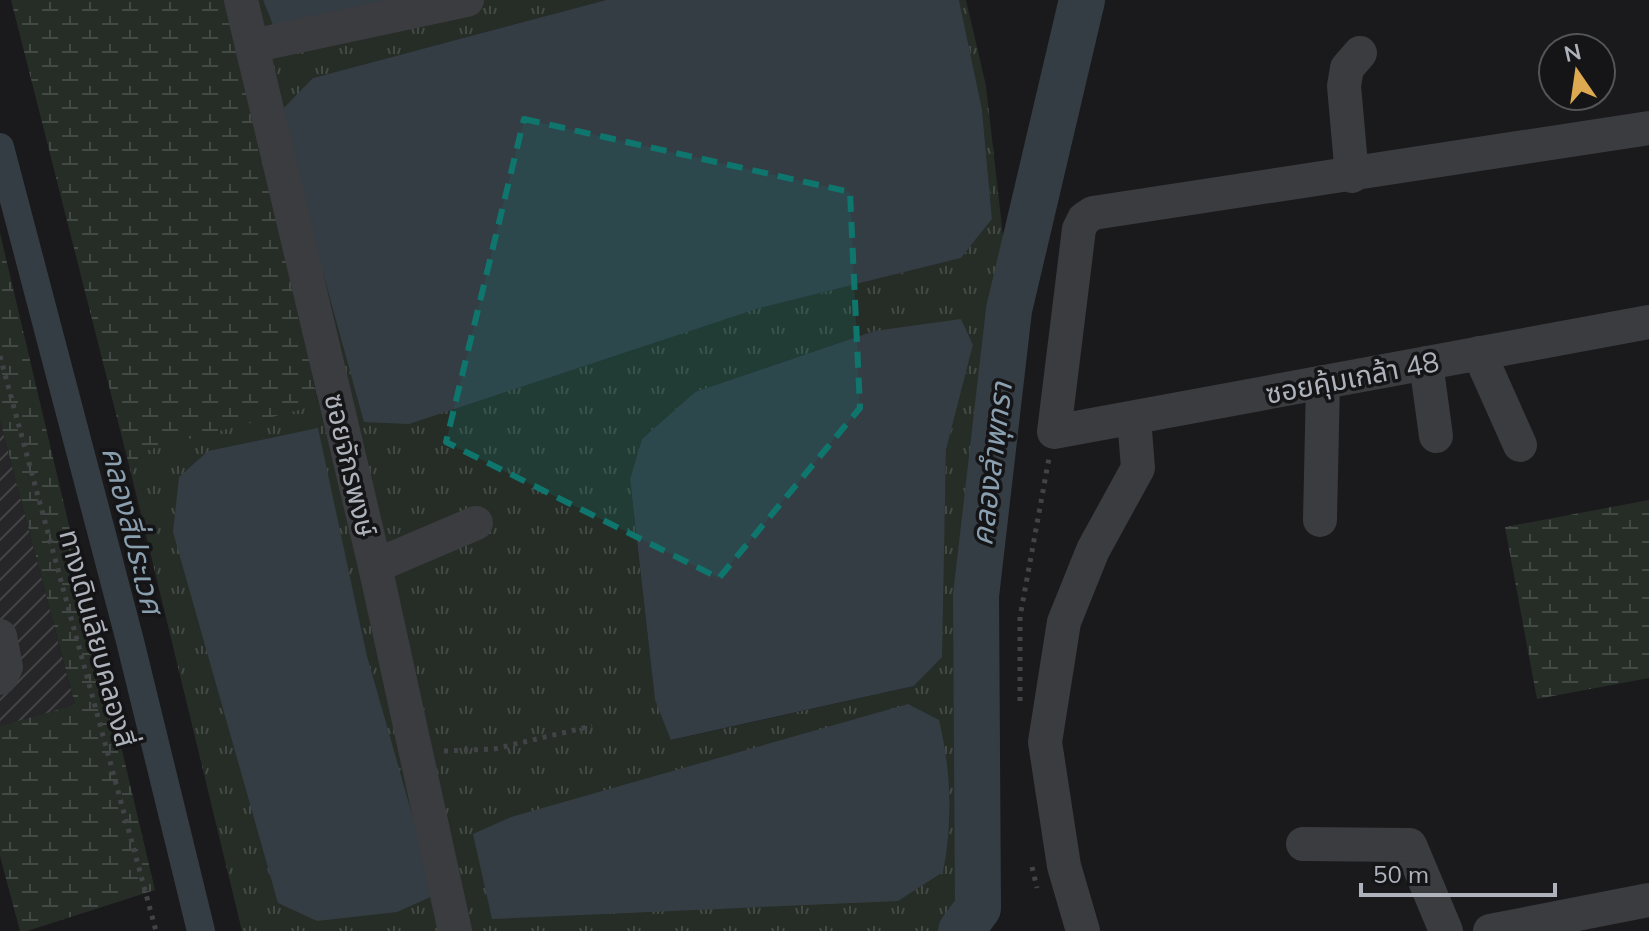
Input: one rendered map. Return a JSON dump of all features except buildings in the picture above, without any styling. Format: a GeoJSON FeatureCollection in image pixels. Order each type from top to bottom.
{"type":"FeatureCollection","features":[{"type":"Feature","properties":{"kind":"street","name":"ซอยจักรพงษ์"},"geometry":{"type":"LineString","coordinates":[[241,0],[375,566],[455,931]]}},
{"type":"Feature","properties":{"kind":"street"},"geometry":{"type":"LineString","coordinates":[[252,46],[467,0]]}},
{"type":"Feature","properties":{"kind":"street"},"geometry":{"type":"LineString","coordinates":[[1360,53],[1347,68],[1344,86],[1352,176],[1649,128]]}},
{"type":"Feature","properties":{"kind":"street","name":"ซอยคุ้มเกล้า 48"},"geometry":{"type":"LineString","coordinates":[[1352,176],[1093,213],[1084,219],[1079,229],[1054,432],[1649,322]]}},
{"type":"Feature","properties":{"kind":"street"},"geometry":{"type":"LineString","coordinates":[[1479,353],[1520,445]]}},
{"type":"Feature","properties":{"kind":"street"},"geometry":{"type":"LineString","coordinates":[[1426,363],[1436,436]]}},
{"type":"Feature","properties":{"kind":"street"},"geometry":{"type":"LineString","coordinates":[[1320,520],[1323,382]]}},
{"type":"Feature","properties":{"kind":"street"},"geometry":{"type":"LineString","coordinates":[[1083,931],[1064,866],[1045,742],[1064,622],[1093,550],[1138,468],[1134,418]]}},
{"type":"Feature","properties":{"kind":"street"},"geometry":{"type":"LineString","coordinates":[[375,566],[476,523]]}},
{"type":"Feature","properties":{"kind":"street"},"geometry":{"type":"LineString","coordinates":[[0,636],[6,667],[0,678]]}},
{"type":"Feature","properties":{"kind":"street"},"geometry":{"type":"LineString","coordinates":[[1303,844],[1410,845],[1446,931]]}},
{"type":"Feature","properties":{"kind":"street"},"geometry":{"type":"LineString","coordinates":[[1490,931],[1649,900]]}},
{"type":"Feature","properties":{"kind":"path","name":"ทางเดินเลียบคลองสี่"},"geometry":{"type":"LineString","coordinates":[[0,356],[156,931]]}},
{"type":"Feature","properties":{"kind":"path"},"geometry":{"type":"LineString","coordinates":[[415,749],[494,749],[592,726]]}},
{"type":"Feature","properties":{"kind":"highlighted area"},"geometry":{"type":"Polygon","coordinates":[[[524,119],[850,192],[860,408],[719,578],[446,442],[524,119]]]}},
{"type":"Feature","properties":{"kind":"shaded area"},"geometry":{"type":"Polygon","coordinates":[[[263,0],[466,0],[280,43],[263,0]]]}},
{"type":"Feature","properties":{"kind":"shaded area"},"geometry":{"type":"Polygon","coordinates":[[[606,0],[959,0],[982,109],[992,219],[961,258],[756,309],[409,424],[364,422],[279,113],[313,78],[606,0]]]}},
{"type":"Feature","properties":{"kind":"shaded area"},"geometry":{"type":"Polygon","coordinates":[[[961,319],[973,345],[946,450],[942,657],[914,686],[671,740],[655,700],[630,479],[642,439],[695,392],[874,331],[961,319]]]}},
{"type":"Feature","properties":{"kind":"shaded area"},"geometry":{"type":"Polygon","coordinates":[[[0,420],[75,706],[0,726],[0,420]]]}},
{"type":"Feature","properties":{"kind":"shaded area"},"geometry":{"type":"Polygon","coordinates":[[[318,428],[367,656],[435,895],[397,912],[317,921],[278,903],[173,532],[179,477],[208,451],[318,428]]]}},
{"type":"Feature","properties":{"kind":"shaded area"},"geometry":{"type":"Polygon","coordinates":[[[908,704],[939,720],[948,777],[949,815],[943,872],[898,901],[492,919],[473,834],[511,817],[908,704]]]}},
{"type":"Feature","properties":{"kind":"green space"},"geometry":{"type":"Polygon","coordinates":[[[11,0],[241,0],[318,405],[147,450],[130,469],[11,0]]]}},
{"type":"Feature","properties":{"kind":"green space"},"geometry":{"type":"Polygon","coordinates":[[[241,0],[263,0],[280,43],[466,0],[606,0],[313,78],[756,309],[961,258],[992,219],[982,109],[959,0],[966,0],[986,86],[1004,245],[969,738],[965,898],[956,920],[940,931],[242,931],[130,469],[147,450],[318,404],[241,0]],[[874,331],[695,392],[642,439],[630,479],[655,700],[672,740],[914,686],[941,657],[946,450],[973,345],[874,331]],[[317,428],[397,912],[367,656],[317,428]]]}},
{"type":"Feature","properties":{"kind":"green space"},"geometry":{"type":"Polygon","coordinates":[[[0,233],[155,890],[27,931],[20,931],[0,856],[0,726],[75,705],[0,420],[0,233]]]}},
{"type":"Feature","properties":{"kind":"green space"},"geometry":{"type":"Polygon","coordinates":[[[1649,500],[1649,678],[1537,699],[1505,527],[1649,500]]]}},
{"type":"Feature","properties":{"kind":"waterway","name":"คลองลำพุทรา"},"geometry":{"type":"LineString","coordinates":[[961,931],[978,908],[976,596],[1009,310],[1082,0]]}},
{"type":"Feature","properties":{"kind":"waterway","name":"คลองสี่ประเวศ"},"geometry":{"type":"LineString","coordinates":[[0,147],[130,641],[201,931]]}}]}
